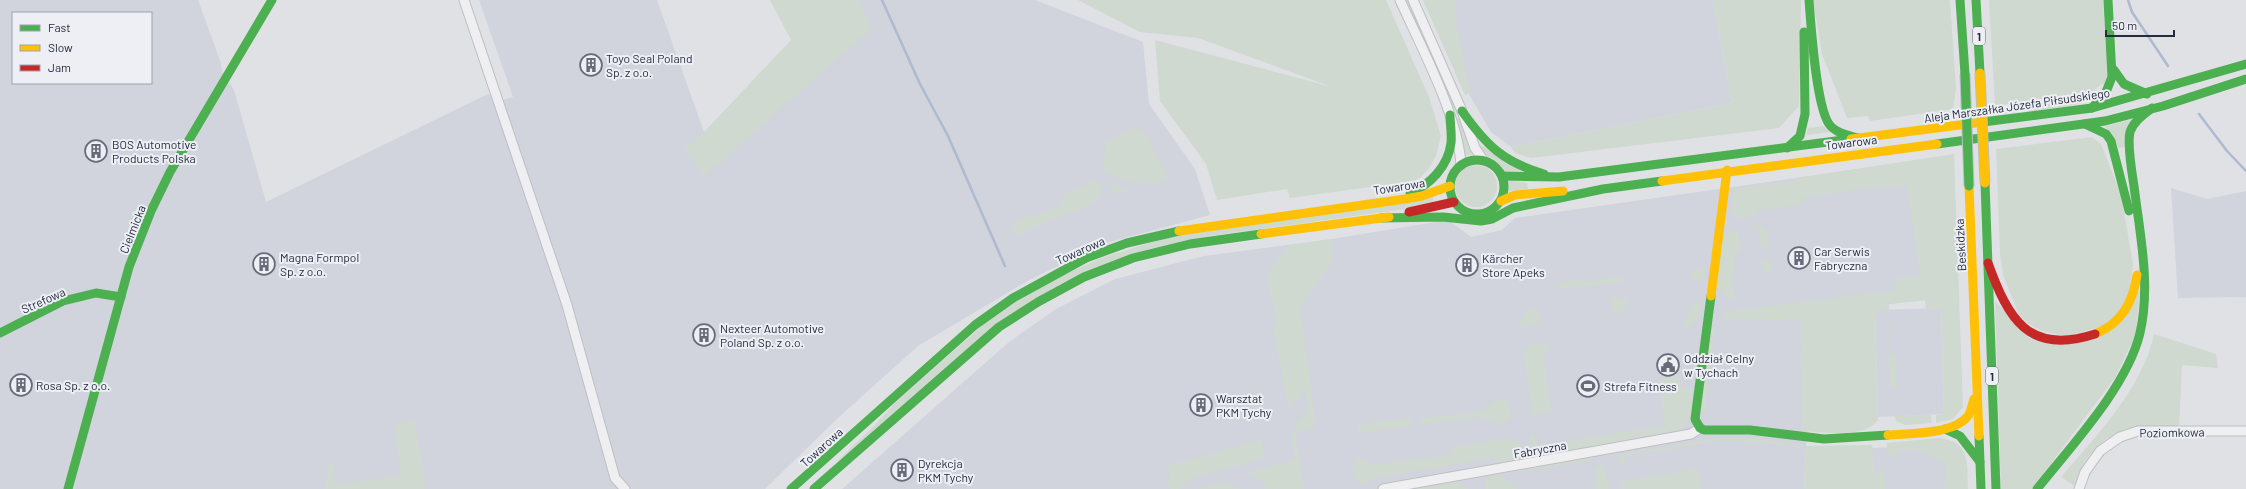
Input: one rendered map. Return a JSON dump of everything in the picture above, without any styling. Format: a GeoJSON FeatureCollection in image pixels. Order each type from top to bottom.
{"type":"FeatureCollection","features":[{"type":"Feature","properties":{"kind":"main road","name":"Cielmicka"},"geometry":{"type":"LineString","coordinates":[[68,489],[121,297],[136,249],[170,172],[272,0]]}},
{"type":"Feature","properties":{"kind":"main road"},"geometry":{"type":"LineString","coordinates":[[1503,176],[1530,178],[1559,177],[1786,148],[1795,143],[1800,136],[1804,121],[1804,0]]}},
{"type":"Feature","properties":{"kind":"main road"},"geometry":{"type":"LineString","coordinates":[[1809,0],[1816,65],[1826,118],[1834,129],[1862,139]]}},
{"type":"Feature","properties":{"kind":"main road"},"geometry":{"type":"LineString","coordinates":[[1957,0],[1962,17]]}},
{"type":"Feature","properties":{"kind":"main road","name":"Beskidzka"},"geometry":{"type":"LineString","coordinates":[[1960,0],[1965,74],[1981,489]]}},
{"type":"Feature","properties":{"kind":"main road","name":"1"},"geometry":{"type":"LineString","coordinates":[[1976,0],[1985,183],[1996,489]]}},
{"type":"Feature","properties":{"kind":"main road"},"geometry":{"type":"LineString","coordinates":[[2092,108],[2106,94],[2112,82],[2114,70],[2108,0]]}},
{"type":"Feature","properties":{"kind":"main road","name":"Aleja Marszałka Józefa Piłsudskiego"},"geometry":{"type":"LineString","coordinates":[[1786,148],[2092,108],[2147,94],[2246,64]]}},
{"type":"Feature","properties":{"kind":"main road"},"geometry":{"type":"LineString","coordinates":[[2114,70],[2124,84],[2147,94]]}},
{"type":"Feature","properties":{"kind":"main road"},"geometry":{"type":"LineString","coordinates":[[2085,124],[2152,108],[2246,80]]}},
{"type":"Feature","properties":{"kind":"main road"},"geometry":{"type":"LineString","coordinates":[[2037,489],[2108,397],[2135,349],[2141,330],[2144,311],[2144,277],[2130,133],[2136,121],[2152,108]]}},
{"type":"Feature","properties":{"kind":"main road"},"geometry":{"type":"LineString","coordinates":[[1462,111],[1483,141],[1502,157],[1530,170],[1559,177]]}},
{"type":"Feature","properties":{"kind":"main road"},"geometry":{"type":"LineString","coordinates":[[1390,201],[1426,186],[1442,167],[1451,145],[1450,115]]}},
{"type":"Feature","properties":{"kind":"main road"},"geometry":{"type":"LineString","coordinates":[[1988,263],[2001,298],[2012,316],[2026,329],[2044,338],[2065,341],[2084,338],[2107,328],[2122,315],[2135,292],[2137,282],[2132,227],[2125,193],[2111,141],[2106,134],[2085,124]]}},
{"type":"Feature","properties":{"kind":"main road","name":"Towarowa"},"geometry":{"type":"LineString","coordinates":[[1603,189],[1726,170],[2085,124]]}},
{"type":"Feature","properties":{"kind":"main road"},"geometry":{"type":"LineString","coordinates":[[1502,200],[1505,184],[1503,176],[1498,168],[1483,160],[1476,160],[1461,165],[1453,174],[1450,186],[1454,202],[1467,212],[1482,214],[1490,212],[1502,200],[1515,194],[1603,189]]}},
{"type":"Feature","properties":{"kind":"main road"},"geometry":{"type":"LineString","coordinates":[[1700,428],[1695,419],[1726,170]]}},
{"type":"Feature","properties":{"kind":"main road","name":"Towarowa"},"geometry":{"type":"LineString","coordinates":[[791,489],[990,314],[1032,286],[1086,258],[1127,243],[1182,230],[1422,196],[1450,186]]}},
{"type":"Feature","properties":{"kind":"main road"},"geometry":{"type":"LineString","coordinates":[[1381,218],[1443,217],[1480,221],[1492,219],[1514,208],[1603,189]]}},
{"type":"Feature","properties":{"kind":"main road"},"geometry":{"type":"LineString","coordinates":[[814,489],[999,328],[1038,302],[1084,277],[1133,258],[1178,247],[1228,238],[1381,218],[1454,202]]}},
{"type":"Feature","properties":{"kind":"main road","name":"Strefowa"},"geometry":{"type":"LineString","coordinates":[[0,333],[63,302],[96,293],[121,297]]}},
{"type":"Feature","properties":{"kind":"main road"},"geometry":{"type":"LineString","coordinates":[[1945,430],[1960,423],[1969,415],[1977,389]]}},
{"type":"Feature","properties":{"kind":"main road","name":"Fabryczna"},"geometry":{"type":"LineString","coordinates":[[1700,428],[1704,430],[1750,430],[1824,439],[1945,430]]}},
{"type":"Feature","properties":{"kind":"main road"},"geometry":{"type":"LineString","coordinates":[[1945,430],[1960,436],[1980,462]]}},
{"type":"Feature","properties":{"kind":"main road"},"geometry":{"type":"LineString","coordinates":[[814,468],[824,480]]}},
{"type":"Feature","properties":{"kind":"street"},"geometry":{"type":"LineString","coordinates":[[464,0],[567,304],[615,478],[625,489]]}},
{"type":"Feature","properties":{"kind":"street"},"geometry":{"type":"LineString","coordinates":[[1400,0],[1450,115],[1460,151],[1461,165]]}},
{"type":"Feature","properties":{"kind":"street"},"geometry":{"type":"LineString","coordinates":[[1414,0],[1462,111],[1475,148],[1483,160]]}},
{"type":"Feature","properties":{"kind":"street","name":"Fabryczna"},"geometry":{"type":"LineString","coordinates":[[1383,489],[1691,434],[1700,428]]}},
{"type":"Feature","properties":{"kind":"street","name":"Poziomkowa"},"geometry":{"type":"LineString","coordinates":[[2079,489],[2085,472],[2100,451],[2126,435],[2138,431],[2246,431]]}},
{"type":"Feature","properties":{"kind":"shaded area"},"geometry":{"type":"Polygon","coordinates":[[[0,0],[198,0],[221,63],[222,71],[234,90],[266,202],[488,94],[500,101],[513,97],[479,0],[657,0],[704,132],[855,0],[1035,0],[1143,42],[1149,104],[1195,169],[1210,215],[1106,243],[1029,280],[918,346],[839,417],[765,489],[0,489],[0,0]]]}},
{"type":"Feature","properties":{"kind":"shaded area"},"geometry":{"type":"Polygon","coordinates":[[[770,0],[859,0],[871,25],[871,29],[705,176],[684,149],[704,132],[791,40],[770,0]]]}},
{"type":"Feature","properties":{"kind":"shaded area"},"geometry":{"type":"Polygon","coordinates":[[[1078,0],[1386,0],[1429,97],[1441,136],[1436,156],[1429,168],[1421,177],[1414,181],[1290,198],[1287,189],[1217,200],[1206,164],[1160,101],[1155,40],[1332,87],[1198,38],[1140,32],[1078,0]]]}},
{"type":"Feature","properties":{"kind":"shaded area"},"geometry":{"type":"Polygon","coordinates":[[[1405,0],[1409,0],[1456,109],[1452,110],[1405,0]]]}},
{"type":"Feature","properties":{"kind":"shaded area"},"geometry":{"type":"Polygon","coordinates":[[[1423,0],[1456,0],[1455,16],[1470,93],[1465,95],[1423,0]]]}},
{"type":"Feature","properties":{"kind":"shaded area"},"geometry":{"type":"Polygon","coordinates":[[[1427,0],[1713,0],[1732,103],[1511,147],[1491,132],[1466,89],[1427,0]]]}},
{"type":"Feature","properties":{"kind":"shaded area"},"geometry":{"type":"Polygon","coordinates":[[[1713,0],[1801,0],[1799,106],[1779,128],[1531,158],[1515,153],[1511,147],[1732,103],[1713,0]]]}},
{"type":"Feature","properties":{"kind":"shaded area"},"geometry":{"type":"Polygon","coordinates":[[[1813,0],[1950,0],[1956,89],[1953,109],[1870,121],[1868,116],[1847,118],[1822,54],[1813,0]]]}},
{"type":"Feature","properties":{"kind":"shaded area"},"geometry":{"type":"Polygon","coordinates":[[[1989,0],[2103,0],[2108,84],[2102,84],[2093,91],[1995,106],[1989,0]]]}},
{"type":"Feature","properties":{"kind":"shaded area"},"geometry":{"type":"Polygon","coordinates":[[[2097,96],[2079,104],[2066,106],[2004,113],[1996,111],[2097,96]]]}},
{"type":"Feature","properties":{"kind":"shaded area"},"geometry":{"type":"Polygon","coordinates":[[[1460,118],[1474,154],[1465,156],[1456,119],[1460,118]]]}},
{"type":"Feature","properties":{"kind":"shaded area"},"geometry":{"type":"Polygon","coordinates":[[[2133,119],[2126,147],[2119,148],[2105,126],[2133,119]]]}},
{"type":"Feature","properties":{"kind":"shaded area"},"geometry":{"type":"Polygon","coordinates":[[[1823,126],[1830,132],[1806,135],[1808,128],[1823,126]]]}},
{"type":"Feature","properties":{"kind":"shaded area"},"geometry":{"type":"Polygon","coordinates":[[[1134,127],[1145,132],[1166,174],[1166,178],[1159,182],[1152,184],[1136,183],[1105,173],[1102,170],[1107,142],[1134,127]]]}},
{"type":"Feature","properties":{"kind":"shaded area"},"geometry":{"type":"Polygon","coordinates":[[[2092,137],[2101,144],[2121,195],[2133,264],[2129,295],[2121,311],[2102,326],[2067,337],[2042,331],[2027,323],[2018,313],[2003,275],[2000,253],[1996,149],[2092,137]]]}},
{"type":"Feature","properties":{"kind":"shaded area"},"geometry":{"type":"Polygon","coordinates":[[[1480,144],[1520,171],[1504,171],[1484,153],[1480,144]]]}},
{"type":"Feature","properties":{"kind":"shaded area"},"geometry":{"type":"Polygon","coordinates":[[[1954,154],[1963,407],[1953,419],[1936,423],[1936,415],[1944,414],[1941,308],[1926,309],[1925,300],[1889,304],[1889,310],[1875,311],[1878,420],[1872,426],[1864,430],[1854,432],[1832,433],[1802,431],[1801,320],[1732,320],[1723,317],[1722,312],[1896,290],[1894,279],[1920,275],[1907,185],[1882,189],[1876,187],[1804,197],[1802,204],[1755,211],[1755,216],[1739,218],[1732,216],[1733,189],[1796,181],[1796,178],[1954,154]]]}},
{"type":"Feature","properties":{"kind":"shaded area"},"geometry":{"type":"Polygon","coordinates":[[[1914,161],[1934,299],[1813,313],[1804,489],[842,489],[1009,342],[1056,309],[1115,279],[1204,256],[1332,239],[1436,222],[1451,222],[1471,237],[1502,230],[1515,218],[1914,161]]]}},
{"type":"Feature","properties":{"kind":"shaded area"},"geometry":{"type":"Polygon","coordinates":[[[1476,165],[1491,171],[1497,186],[1491,201],[1476,207],[1461,201],[1455,186],[1461,171],[1476,165]]]}},
{"type":"Feature","properties":{"kind":"shaded area"},"geometry":{"type":"Polygon","coordinates":[[[1096,180],[1099,181],[1103,192],[1093,203],[1038,225],[1019,236],[1012,232],[1014,224],[1019,218],[1036,216],[1062,205],[1059,197],[1096,180]]]}},
{"type":"Feature","properties":{"kind":"shaded area"},"geometry":{"type":"Polygon","coordinates":[[[1507,180],[1527,183],[1528,189],[1508,191],[1507,180]]]}},
{"type":"Feature","properties":{"kind":"shaded area"},"geometry":{"type":"Polygon","coordinates":[[[1111,182],[1127,190],[1119,194],[1114,193],[1109,183],[1111,182]]]}},
{"type":"Feature","properties":{"kind":"shaded area"},"geometry":{"type":"Polygon","coordinates":[[[2171,188],[2207,199],[2246,191],[2246,297],[2178,298],[2171,188]]]}},
{"type":"Feature","properties":{"kind":"shaded area"},"geometry":{"type":"Polygon","coordinates":[[[1433,197],[1433,205],[1210,236],[1060,284],[835,463],[876,424],[896,402],[982,326],[1012,304],[1057,278],[1104,257],[1176,235],[1433,197]]]}},
{"type":"Feature","properties":{"kind":"shaded area"},"geometry":{"type":"Polygon","coordinates":[[[1759,225],[1765,228],[1768,235],[1769,244],[1765,249],[1761,247],[1758,228],[1749,228],[1748,226],[1759,225]]]}},
{"type":"Feature","properties":{"kind":"shaded area"},"geometry":{"type":"Polygon","coordinates":[[[1731,230],[1738,231],[1741,252],[1734,254],[1735,278],[1732,278],[1735,300],[1726,298],[1716,285],[1723,237],[1731,230]]]}},
{"type":"Feature","properties":{"kind":"shaded area"},"geometry":{"type":"Polygon","coordinates":[[[1332,239],[1331,263],[1300,307],[1316,427],[1295,432],[1304,485],[1302,489],[1265,489],[1267,485],[1248,473],[1293,460],[1293,431],[1296,424],[1309,408],[1307,394],[1303,391],[1289,410],[1274,332],[1276,315],[1266,275],[1289,245],[1332,239]]]}},
{"type":"Feature","properties":{"kind":"shaded area"},"geometry":{"type":"Polygon","coordinates":[[[1766,259],[1770,261],[1773,268],[1765,274],[1763,261],[1766,259]]]}},
{"type":"Feature","properties":{"kind":"shaded area"},"geometry":{"type":"Polygon","coordinates":[[[1696,268],[1702,268],[1706,271],[1706,276],[1700,280],[1692,280],[1689,273],[1696,268]]]}},
{"type":"Feature","properties":{"kind":"shaded area"},"geometry":{"type":"Polygon","coordinates":[[[1618,277],[1623,279],[1622,283],[1555,289],[1560,282],[1581,279],[1585,282],[1618,277]]]}},
{"type":"Feature","properties":{"kind":"shaded area"},"geometry":{"type":"Polygon","coordinates":[[[2140,290],[2136,334],[2116,376],[2032,489],[2001,489],[1995,301],[2024,331],[2087,341],[2140,290]]]}},
{"type":"Feature","properties":{"kind":"shaded area"},"geometry":{"type":"Polygon","coordinates":[[[1620,297],[1626,299],[1626,308],[1622,312],[1613,315],[1611,298],[1620,297]]]}},
{"type":"Feature","properties":{"kind":"shaded area"},"geometry":{"type":"Polygon","coordinates":[[[1697,300],[1701,306],[1699,319],[1687,329],[1682,324],[1697,300]]]}},
{"type":"Feature","properties":{"kind":"shaded area"},"geometry":{"type":"Polygon","coordinates":[[[1538,307],[1540,324],[1521,327],[1520,323],[1527,311],[1538,307]]]}},
{"type":"Feature","properties":{"kind":"shaded area"},"geometry":{"type":"Polygon","coordinates":[[[1941,308],[1944,414],[1878,417],[1875,310],[1941,308]]]}},
{"type":"Feature","properties":{"kind":"shaded area"},"geometry":{"type":"Polygon","coordinates":[[[1715,325],[1705,412],[1701,412],[1712,328],[1715,325]]]}},
{"type":"Feature","properties":{"kind":"shaded area"},"geometry":{"type":"Polygon","coordinates":[[[1889,325],[1891,354],[1896,356],[1897,387],[1894,390],[1890,387],[1889,325]]]}},
{"type":"Feature","properties":{"kind":"shaded area"},"geometry":{"type":"Polygon","coordinates":[[[2154,334],[2216,354],[2218,368],[2182,365],[2179,427],[2135,427],[2114,435],[2096,448],[2088,457],[2078,477],[2076,487],[2061,477],[2103,428],[2129,392],[2140,373],[2154,334]]]}},
{"type":"Feature","properties":{"kind":"shaded area"},"geometry":{"type":"Polygon","coordinates":[[[1542,343],[1547,346],[1548,350],[1543,351],[1551,412],[1532,415],[1524,353],[1527,346],[1542,343]]]}},
{"type":"Feature","properties":{"kind":"shaded area"},"geometry":{"type":"Polygon","coordinates":[[[1680,376],[1681,386],[1693,390],[1689,421],[1681,429],[1538,457],[1531,451],[1529,442],[1530,436],[1535,433],[1537,445],[1665,426],[1658,379],[1680,376]]]}},
{"type":"Feature","properties":{"kind":"shaded area"},"geometry":{"type":"Polygon","coordinates":[[[1496,399],[1507,402],[1511,418],[1508,422],[1499,424],[1480,417],[1359,433],[1357,425],[1410,418],[1411,425],[1420,424],[1422,418],[1483,411],[1496,399]]]}},
{"type":"Feature","properties":{"kind":"shaded area"},"geometry":{"type":"Polygon","coordinates":[[[1931,415],[1932,423],[1905,425],[1896,421],[1895,416],[1931,415]]]}},
{"type":"Feature","properties":{"kind":"shaded area"},"geometry":{"type":"Polygon","coordinates":[[[414,421],[425,476],[425,489],[325,489],[330,460],[333,462],[334,484],[401,476],[394,424],[414,421]]]}},
{"type":"Feature","properties":{"kind":"shaded area"},"geometry":{"type":"Polygon","coordinates":[[[1512,438],[1520,443],[1521,455],[1518,461],[1496,465],[1495,457],[1367,480],[1368,486],[1361,484],[1356,480],[1352,467],[1357,461],[1357,457],[1369,465],[1454,454],[1454,447],[1512,438]]]}},
{"type":"Feature","properties":{"kind":"shaded area"},"geometry":{"type":"Polygon","coordinates":[[[1716,438],[1759,438],[1798,446],[1798,448],[1759,442],[1717,441],[1625,457],[1624,464],[1617,469],[1619,457],[1623,455],[1716,438]]]}},
{"type":"Feature","properties":{"kind":"shaded area"},"geometry":{"type":"Polygon","coordinates":[[[1938,438],[1949,440],[1962,449],[1967,462],[1968,489],[1945,489],[1946,463],[1943,461],[1938,465],[1937,458],[1931,458],[1924,451],[1898,450],[1896,453],[1900,458],[1893,457],[1886,452],[1887,443],[1938,438]]]}},
{"type":"Feature","properties":{"kind":"shaded area"},"geometry":{"type":"Polygon","coordinates":[[[1261,440],[1265,458],[1193,478],[1179,489],[1170,489],[1167,482],[1171,478],[1167,466],[1261,440]]]}},
{"type":"Feature","properties":{"kind":"shaded area"},"geometry":{"type":"Polygon","coordinates":[[[1871,445],[1873,448],[1874,472],[1885,472],[1885,489],[1804,489],[1806,446],[1871,445]]]}},
{"type":"Feature","properties":{"kind":"shaded area"},"geometry":{"type":"Polygon","coordinates":[[[1935,446],[1950,460],[1950,489],[1885,489],[1873,472],[1873,448],[1935,446]]]}},
{"type":"Feature","properties":{"kind":"shaded area"},"geometry":{"type":"Polygon","coordinates":[[[1594,457],[1591,460],[1517,473],[1518,470],[1594,457]]]}},
{"type":"Feature","properties":{"kind":"shaded area"},"geometry":{"type":"Polygon","coordinates":[[[1604,464],[1609,489],[1596,489],[1595,468],[1604,464]]]}},
{"type":"Feature","properties":{"kind":"shaded area"},"geometry":{"type":"Polygon","coordinates":[[[1698,468],[1702,489],[1621,489],[1620,482],[1698,468]]]}},
{"type":"Feature","properties":{"kind":"shaded area"},"geometry":{"type":"Polygon","coordinates":[[[1494,474],[1501,474],[1517,489],[1486,489],[1485,480],[1494,474]]]}},
{"type":"Feature","properties":{"kind":"shaded area"},"geometry":{"type":"Polygon","coordinates":[[[1458,480],[1467,489],[1410,489],[1458,480]]]}},
{"type":"Feature","properties":{"kind":"shaded area"},"geometry":{"type":"Polygon","coordinates":[[[1226,481],[1240,489],[1198,489],[1226,481]]]}},
{"type":"Feature","properties":{"kind":"waterway"},"geometry":{"type":"LineString","coordinates":[[882,0],[920,84],[948,136],[1005,266]]}},
{"type":"Feature","properties":{"kind":"waterway"},"geometry":{"type":"LineString","coordinates":[[2128,0],[2132,12],[2168,66]]}},
{"type":"Feature","properties":{"kind":"waterway"},"geometry":{"type":"LineString","coordinates":[[2199,114],[2227,151],[2246,171]]}},
{"type":"Feature","properties":{"kind":"traffic: fast"},"geometry":{"type":"LineString","coordinates":[[68,489],[129,267],[151,211],[170,172],[272,0]]}},
{"type":"Feature","properties":{"kind":"traffic: fast"},"geometry":{"type":"LineString","coordinates":[[1809,0],[1817,83],[1824,114],[1829,124],[1836,130],[1862,139]]}},
{"type":"Feature","properties":{"kind":"traffic: fast"},"geometry":{"type":"LineString","coordinates":[[1960,0],[1965,74]]}},
{"type":"Feature","properties":{"kind":"traffic: fast"},"geometry":{"type":"LineString","coordinates":[[1976,0],[1980,73]]}},
{"type":"Feature","properties":{"kind":"traffic: fast"},"geometry":{"type":"LineString","coordinates":[[2092,108],[2106,92],[2112,77],[2108,0]]}},
{"type":"Feature","properties":{"kind":"traffic: fast"},"geometry":{"type":"LineString","coordinates":[[1787,148],[1800,136],[1805,114],[1804,32]]}},
{"type":"Feature","properties":{"kind":"traffic: fast"},"geometry":{"type":"LineString","coordinates":[[1983,122],[2092,108],[2246,64]]}},
{"type":"Feature","properties":{"kind":"traffic: fast"},"geometry":{"type":"LineString","coordinates":[[2114,70],[2124,84],[2147,94]]}},
{"type":"Feature","properties":{"kind":"traffic: fast"},"geometry":{"type":"LineString","coordinates":[[1965,74],[1969,186]]}},
{"type":"Feature","properties":{"kind":"traffic: fast"},"geometry":{"type":"LineString","coordinates":[[1937,144],[2105,121],[2163,106],[2246,79]]}},
{"type":"Feature","properties":{"kind":"traffic: fast"},"geometry":{"type":"LineString","coordinates":[[2037,489],[2111,395],[2133,353],[2140,333],[2145,297],[2145,278],[2130,159],[2129,138],[2130,132],[2139,118],[2152,108]]}},
{"type":"Feature","properties":{"kind":"traffic: fast"},"geometry":{"type":"LineString","coordinates":[[1462,111],[1479,134],[1506,158],[1517,164],[1544,174]]}},
{"type":"Feature","properties":{"kind":"traffic: fast"},"geometry":{"type":"LineString","coordinates":[[1410,194],[1431,180],[1446,160],[1451,143],[1450,115]]}},
{"type":"Feature","properties":{"kind":"traffic: fast"},"geometry":{"type":"LineString","coordinates":[[2085,124],[2106,134],[2111,141],[2129,211]]}},
{"type":"Feature","properties":{"kind":"traffic: fast"},"geometry":{"type":"LineString","coordinates":[[1503,176],[1559,177],[1851,139]]}},
{"type":"Feature","properties":{"kind":"traffic: fast"},"geometry":{"type":"LineString","coordinates":[[1472,160],[1482,160],[1492,164],[1500,172],[1504,182],[1504,187],[1504,192],[1500,202],[1492,210],[1482,214],[1472,214],[1462,210],[1454,202],[1450,192],[1450,182],[1454,172],[1462,164],[1472,160]]}},
{"type":"Feature","properties":{"kind":"traffic: fast"},"geometry":{"type":"LineString","coordinates":[[1381,218],[1443,217],[1481,221],[1492,219],[1513,208],[1603,189],[1662,181]]}},
{"type":"Feature","properties":{"kind":"traffic: fast"},"geometry":{"type":"LineString","coordinates":[[1985,183],[1996,489]]}},
{"type":"Feature","properties":{"kind":"traffic: fast"},"geometry":{"type":"LineString","coordinates":[[791,489],[975,325],[1013,298],[1086,258],[1127,243],[1179,231]]}},
{"type":"Feature","properties":{"kind":"traffic: fast"},"geometry":{"type":"LineString","coordinates":[[814,489],[999,327],[1038,302],[1084,277],[1133,258],[1190,244],[1261,234]]}},
{"type":"Feature","properties":{"kind":"traffic: fast"},"geometry":{"type":"LineString","coordinates":[[0,333],[63,301],[96,293],[121,297]]}},
{"type":"Feature","properties":{"kind":"traffic: fast"},"geometry":{"type":"LineString","coordinates":[[1711,296],[1695,419],[1700,428],[1704,430],[1750,430],[1824,439],[1888,435]]}},
{"type":"Feature","properties":{"kind":"traffic: fast"},"geometry":{"type":"LineString","coordinates":[[1945,429],[1960,436],[1980,462]]}},
{"type":"Feature","properties":{"kind":"traffic: fast"},"geometry":{"type":"LineString","coordinates":[[1979,436],[1981,489]]}},
{"type":"Feature","properties":{"kind":"traffic: slow"},"geometry":{"type":"LineString","coordinates":[[1980,73],[1985,183]]}},
{"type":"Feature","properties":{"kind":"traffic: slow"},"geometry":{"type":"LineString","coordinates":[[1851,139],[1983,122]]}},
{"type":"Feature","properties":{"kind":"traffic: slow"},"geometry":{"type":"LineString","coordinates":[[1662,181],[1937,144]]}},
{"type":"Feature","properties":{"kind":"traffic: slow"},"geometry":{"type":"LineString","coordinates":[[1711,296],[1727,170]]}},
{"type":"Feature","properties":{"kind":"traffic: slow"},"geometry":{"type":"LineString","coordinates":[[1179,231],[1405,199],[1422,196],[1450,186]]}},
{"type":"Feature","properties":{"kind":"traffic: slow"},"geometry":{"type":"LineString","coordinates":[[1969,186],[1979,436]]}},
{"type":"Feature","properties":{"kind":"traffic: slow"},"geometry":{"type":"LineString","coordinates":[[1501,201],[1515,195],[1563,191]]}},
{"type":"Feature","properties":{"kind":"traffic: slow"},"geometry":{"type":"LineString","coordinates":[[1261,234],[1389,217]]}},
{"type":"Feature","properties":{"kind":"traffic: slow"},"geometry":{"type":"LineString","coordinates":[[2095,334],[2112,324],[2125,310],[2133,294],[2137,275]]}},
{"type":"Feature","properties":{"kind":"traffic: slow"},"geometry":{"type":"LineString","coordinates":[[1888,435],[1931,432],[1952,427],[1968,416],[1974,399]]}},
{"type":"Feature","properties":{"kind":"traffic: jam"},"geometry":{"type":"LineString","coordinates":[[1409,212],[1454,202]]}},
{"type":"Feature","properties":{"kind":"traffic: jam"},"geometry":{"type":"LineString","coordinates":[[1988,263],[2004,300],[2013,315],[2024,327],[2037,336],[2053,340],[2072,340],[2095,334]]}},
{"type":"Feature","properties":{"kind":"place","name":"Toyo Seal Poland Sp. z o.o."},"geometry":{"type":"Point","coordinates":[591,65]}},
{"type":"Feature","properties":{"kind":"place","name":"BOS Automotive Products Polska"},"geometry":{"type":"Point","coordinates":[96,151]}},
{"type":"Feature","properties":{"kind":"place","name":"Car Serwis Fabryczna"},"geometry":{"type":"Point","coordinates":[1799,258]}},
{"type":"Feature","properties":{"kind":"place","name":"Magna Formpol Sp. z o.o."},"geometry":{"type":"Point","coordinates":[264,264]}},
{"type":"Feature","properties":{"kind":"place","name":"Kärcher Store Apeks"},"geometry":{"type":"Point","coordinates":[1467,265]}},
{"type":"Feature","properties":{"kind":"place","name":"Nexteer Automotive Poland Sp. z o.o."},"geometry":{"type":"Point","coordinates":[704,335]}},
{"type":"Feature","properties":{"kind":"place","name":"Oddział Celny w Tychach"},"geometry":{"type":"Point","coordinates":[1668,365]}},
{"type":"Feature","properties":{"kind":"place","name":"Rosa Sp. z o.o."},"geometry":{"type":"Point","coordinates":[21,385]}},
{"type":"Feature","properties":{"kind":"place","name":"Strefa Fitness"},"geometry":{"type":"Point","coordinates":[1588,386]}},
{"type":"Feature","properties":{"kind":"place","name":"Warsztat PKM Tychy"},"geometry":{"type":"Point","coordinates":[1201,405]}},
{"type":"Feature","properties":{"kind":"place","name":"Dyrekcja PKM Tychy"},"geometry":{"type":"Point","coordinates":[902,470]}}]}
